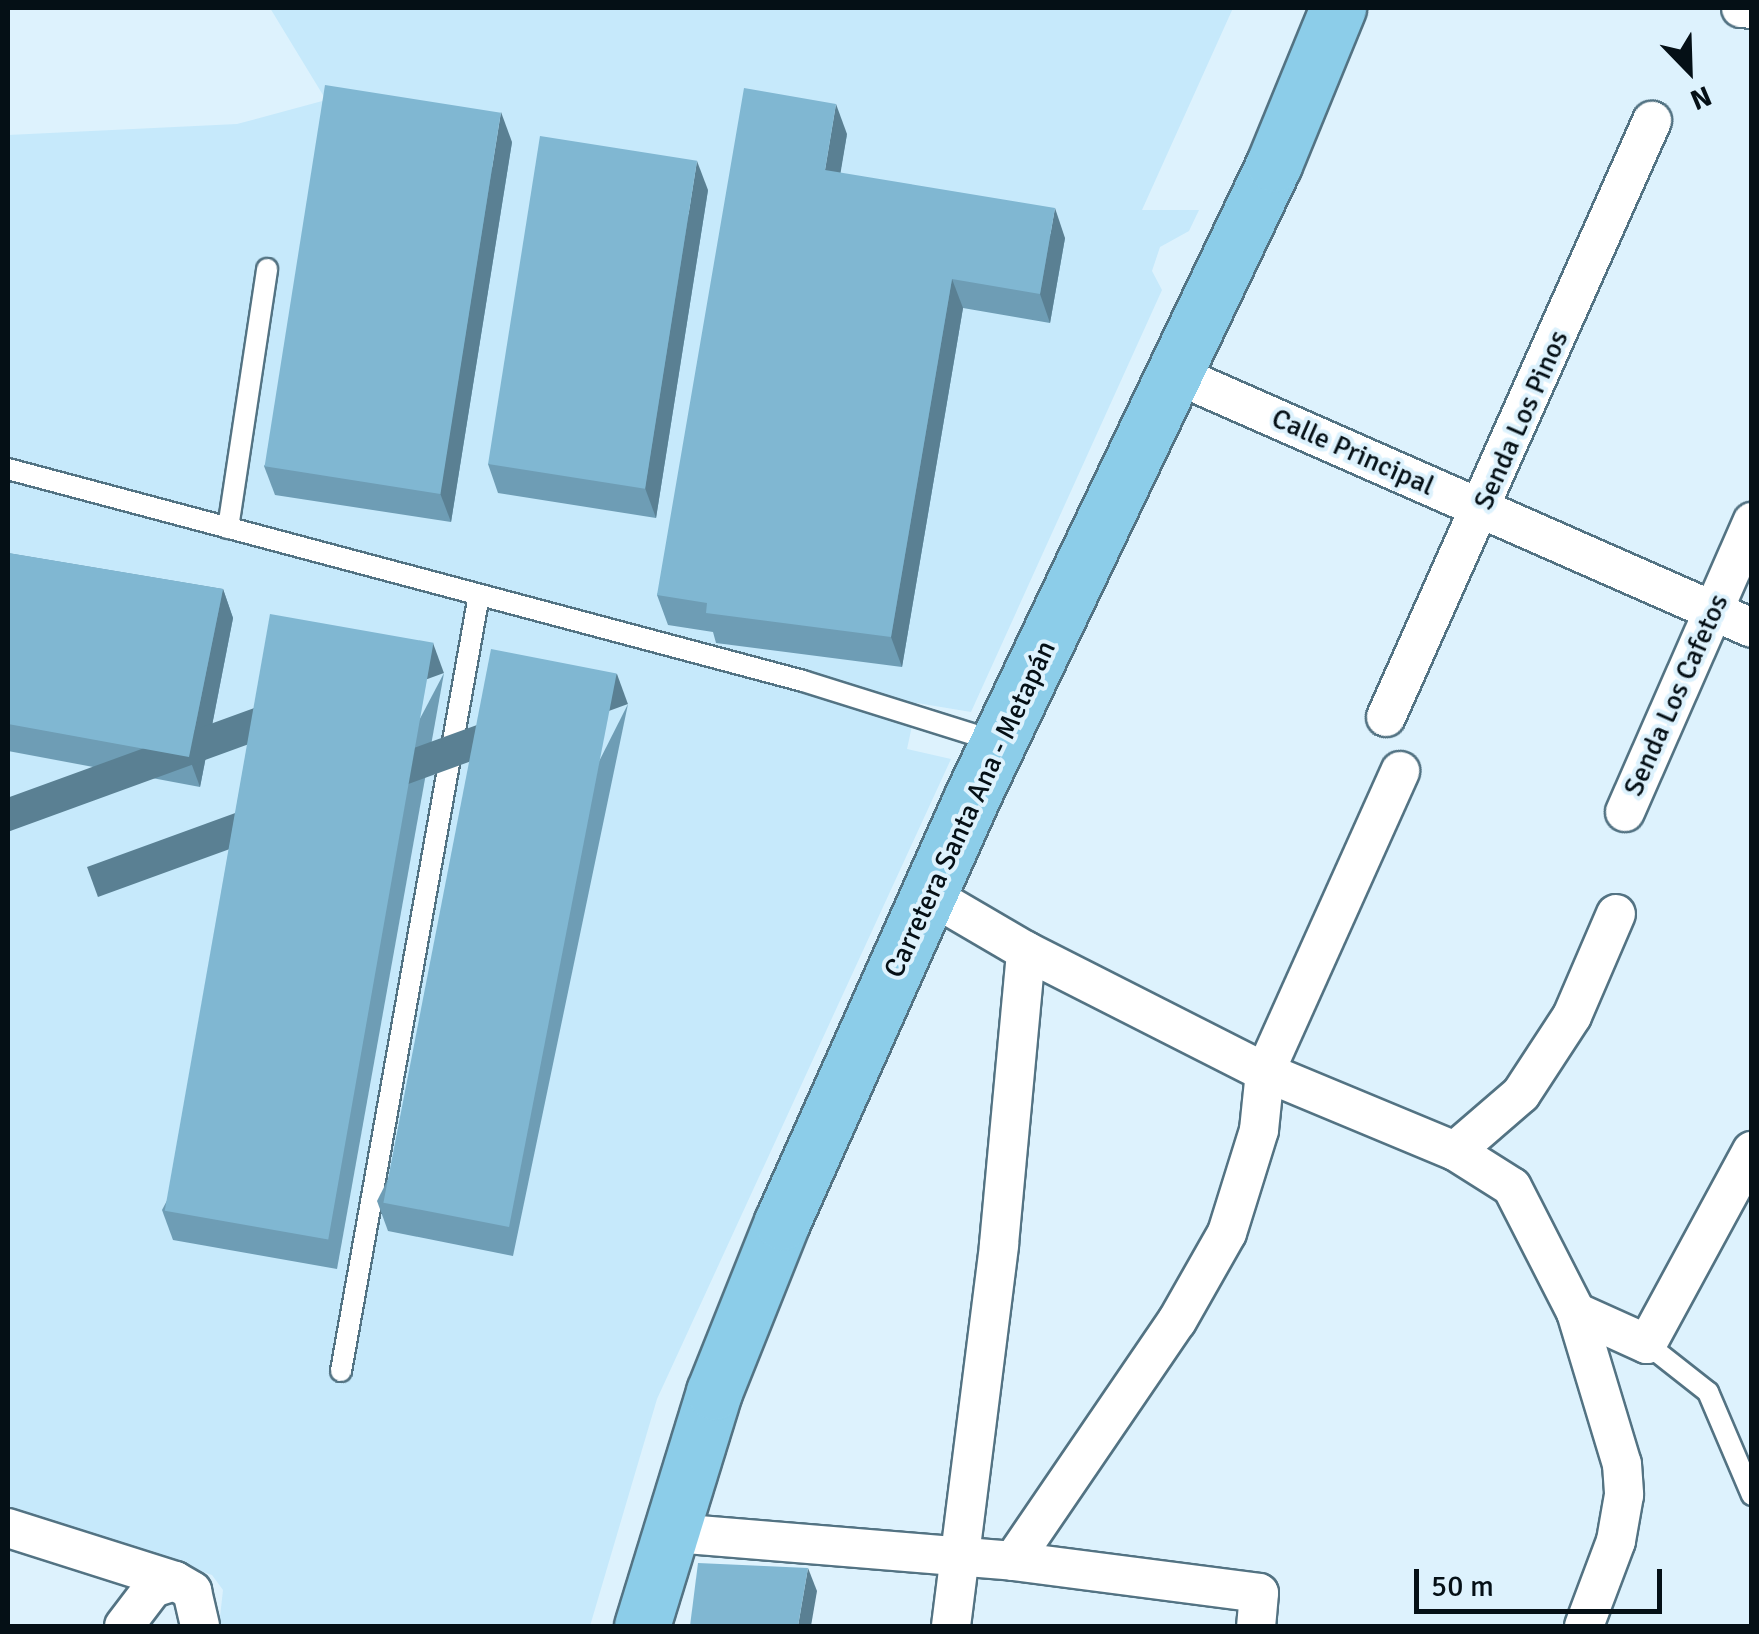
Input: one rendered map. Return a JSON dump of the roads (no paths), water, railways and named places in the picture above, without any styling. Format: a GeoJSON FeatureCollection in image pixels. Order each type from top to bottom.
{"type":"FeatureCollection","features":[{"type":"Feature","properties":{"kind":"main road","name":"Carretera Santa Ana - Metapán"},"geometry":{"type":"LineString","coordinates":[[642,1626],[675,1533],[714,1392],[782,1222],[998,742],[1274,164],[1338,8]]}},
{"type":"Feature","properties":{"kind":"street"},"geometry":{"type":"LineString","coordinates":[[1741,8],[1752,9]]}},
{"type":"Feature","properties":{"kind":"street","name":"Senda Los Pinos"},"geometry":{"type":"LineString","coordinates":[[1386,717],[1483,509],[1652,121]]}},
{"type":"Feature","properties":{"kind":"street","name":"Calle Principal"},"geometry":{"type":"LineString","coordinates":[[1175,374],[1752,628]]}},
{"type":"Feature","properties":{"kind":"street","name":"Senda Los Cafetos"},"geometry":{"type":"LineString","coordinates":[[1624,812],[1752,522]]}},
{"type":"Feature","properties":{"kind":"street"},"geometry":{"type":"LineString","coordinates":[[1013,1561],[1177,1321],[1227,1232],[1259,1130],[1265,1072],[1400,770]]}},
{"type":"Feature","properties":{"kind":"street"},"geometry":{"type":"LineString","coordinates":[[930,894],[1026,951],[1265,1072],[1455,1151],[1512,1188],[1576,1312],[1622,1464],[1624,1494],[1616,1541],[1584,1626]]}},
{"type":"Feature","properties":{"kind":"street"},"geometry":{"type":"LineString","coordinates":[[1455,1151],[1521,1094],[1572,1016],[1616,914]]}},
{"type":"Feature","properties":{"kind":"street"},"geometry":{"type":"LineString","coordinates":[[951,1626],[999,1244],[1026,951]]}},
{"type":"Feature","properties":{"kind":"street"},"geometry":{"type":"LineString","coordinates":[[1576,1312],[1647,1344],[1752,1151]]}},
{"type":"Feature","properties":{"kind":"street"},"geometry":{"type":"LineString","coordinates":[[8,1528],[175,1581],[192,1591],[200,1626]]}},
{"type":"Feature","properties":{"kind":"street"},"geometry":{"type":"LineString","coordinates":[[675,1533],[959,1560],[1013,1561],[1258,1593],[1256,1626]]}},
{"type":"Feature","properties":{"kind":"street"},"geometry":{"type":"LineString","coordinates":[[124,1626],[153,1588],[175,1581]]}},
{"type":"Feature","properties":{"kind":"lane"},"geometry":{"type":"LineString","coordinates":[[228,528],[267,269]]}},
{"type":"Feature","properties":{"kind":"lane"},"geometry":{"type":"LineString","coordinates":[[8,469],[803,681],[998,742]]}},
{"type":"Feature","properties":{"kind":"lane"},"geometry":{"type":"LineString","coordinates":[[340,1371],[479,595]]}},
{"type":"Feature","properties":{"kind":"lane"},"geometry":{"type":"LineString","coordinates":[[1647,1344],[1708,1392],[1752,1496]]}}]}
